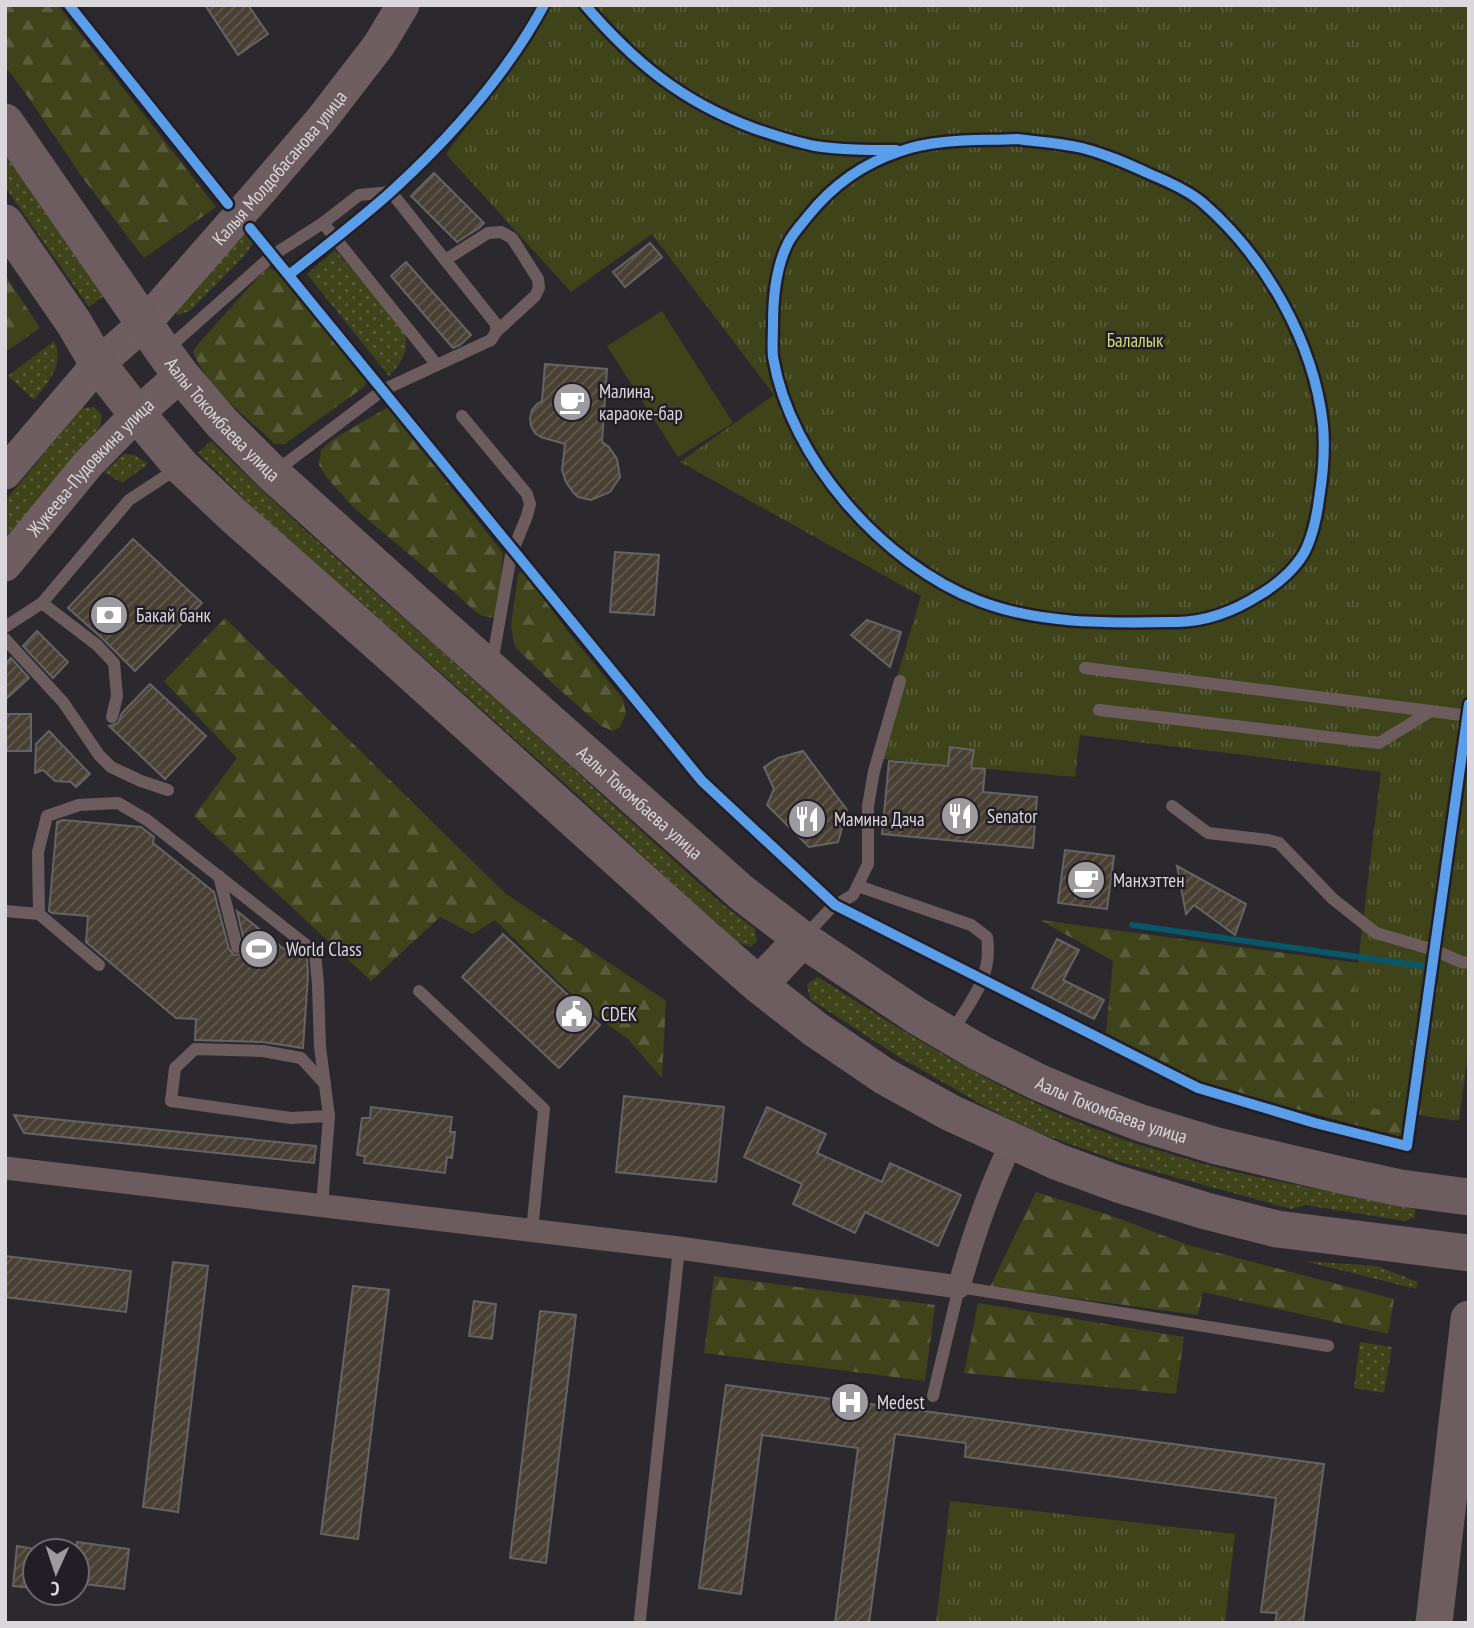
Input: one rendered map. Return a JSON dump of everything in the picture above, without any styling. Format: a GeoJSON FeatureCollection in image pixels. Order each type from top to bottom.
{"type":"FeatureCollection","features":[{"type":"Feature","properties":{"kind":"main road","name":"Калыя Молдобасанова улица"},"geometry":{"type":"LineString","coordinates":[[163,350],[322,119],[379,45],[404,5]]}},
{"type":"Feature","properties":{"kind":"main road","name":"Аалы Токомбаева улица"},"geometry":{"type":"LineString","coordinates":[[5,122],[163,350],[222,423],[273,474],[491,670],[742,893],[802,939],[980,1054],[1078,1099],[1141,1123],[1217,1146],[1401,1188],[1469,1197]]}},
{"type":"Feature","properties":{"kind":"main road"},"geometry":{"type":"LineString","coordinates":[[5,223],[74,323],[98,363],[181,466],[759,985],[815,1029],[884,1076],[951,1113],[1058,1162],[1118,1184],[1276,1228],[1469,1253]]}},
{"type":"Feature","properties":{"kind":"main road"},"geometry":{"type":"LineString","coordinates":[[5,473],[98,363],[163,350]]}},
{"type":"Feature","properties":{"kind":"main road","name":"Жукеева-Пудовкина улица"},"geometry":{"type":"LineString","coordinates":[[5,565],[88,464],[137,414],[163,350]]}},
{"type":"Feature","properties":{"kind":"main road"},"geometry":{"type":"LineString","coordinates":[[759,985],[802,939]]}},
{"type":"Feature","properties":{"kind":"main road"},"geometry":{"type":"LineString","coordinates":[[1434,1623],[1463,1412],[1469,1319]]}},
{"type":"Feature","properties":{"kind":"street"},"geometry":{"type":"LineString","coordinates":[[5,1168],[679,1248],[959,1287],[972,1237],[1012,1142]]}},
{"type":"Feature","properties":{"kind":"lane"},"geometry":{"type":"LineString","coordinates":[[163,350],[273,255],[323,223],[359,195],[391,192],[496,324],[496,332]]}},
{"type":"Feature","properties":{"kind":"lane"},"geometry":{"type":"LineString","coordinates":[[323,223],[437,365]]}},
{"type":"Feature","properties":{"kind":"lane"},"geometry":{"type":"LineString","coordinates":[[273,474],[383,390],[491,340],[496,332],[535,296],[539,288],[538,279],[512,238],[501,232],[488,233],[445,260]]}},
{"type":"Feature","properties":{"kind":"lane"},"geometry":{"type":"LineString","coordinates":[[463,416],[527,494],[530,504],[511,555],[491,670]]}},
{"type":"Feature","properties":{"kind":"lane"},"geometry":{"type":"LineString","coordinates":[[5,627],[43,603],[129,500],[181,466]]}},
{"type":"Feature","properties":{"kind":"lane"},"geometry":{"type":"LineString","coordinates":[[43,603],[97,645],[114,663],[117,696],[112,717]]}},
{"type":"Feature","properties":{"kind":"lane"},"geometry":{"type":"LineString","coordinates":[[5,639],[63,702],[99,755],[111,766],[167,790]]}},
{"type":"Feature","properties":{"kind":"lane"},"geometry":{"type":"LineString","coordinates":[[1085,668],[1469,716]]}},
{"type":"Feature","properties":{"kind":"lane"},"geometry":{"type":"LineString","coordinates":[[802,939],[831,908],[853,895],[868,864],[868,806],[874,771],[900,681]]}},
{"type":"Feature","properties":{"kind":"lane"},"geometry":{"type":"LineString","coordinates":[[1099,710],[1379,743],[1431,711]]}},
{"type":"Feature","properties":{"kind":"lane"},"geometry":{"type":"LineString","coordinates":[[39,914],[38,852],[47,816],[79,805],[118,803],[148,820],[315,952],[320,1047],[329,1116],[322,1206]]}},
{"type":"Feature","properties":{"kind":"lane"},"geometry":{"type":"LineString","coordinates":[[1172,806],[1208,833],[1279,843],[1333,899],[1376,933],[1469,963]]}},
{"type":"Feature","properties":{"kind":"lane"},"geometry":{"type":"LineString","coordinates":[[219,876],[237,947]]}},
{"type":"Feature","properties":{"kind":"lane"},"geometry":{"type":"LineString","coordinates":[[858,886],[971,925],[987,937],[989,953],[984,980],[950,1035]]}},
{"type":"Feature","properties":{"kind":"lane"},"geometry":{"type":"LineString","coordinates":[[5,911],[39,914],[99,965]]}},
{"type":"Feature","properties":{"kind":"lane"},"geometry":{"type":"LineString","coordinates":[[419,991],[544,1109],[532,1231]]}},
{"type":"Feature","properties":{"kind":"lane"},"geometry":{"type":"LineString","coordinates":[[325,1084],[301,1058],[263,1051],[195,1049],[175,1068],[171,1101],[291,1118],[329,1116]]}},
{"type":"Feature","properties":{"kind":"lane"},"geometry":{"type":"LineString","coordinates":[[640,1619],[679,1248]]}},
{"type":"Feature","properties":{"kind":"lane"},"geometry":{"type":"LineString","coordinates":[[933,1396],[959,1287],[1328,1346]]}},
{"type":"Feature","properties":{"kind":"green space"},"geometry":{"type":"Polygon","coordinates":[[[5,5],[58,5],[216,207],[144,258],[82,177],[5,66],[5,5]]]}},
{"type":"Feature","properties":{"kind":"green space","name":"Балалык"},"geometry":{"type":"Polygon","coordinates":[[[551,5],[1469,5],[1469,1046],[1459,1121],[1341,1104],[1381,772],[1080,735],[1075,777],[873,758],[921,596],[680,462],[774,395],[652,234],[571,292],[446,154],[532,40],[551,5]]]}},
{"type":"Feature","properties":{"kind":"green space"},"geometry":{"type":"Polygon","coordinates":[[[5,155],[104,296],[89,307],[5,187],[5,155]]]}},
{"type":"Feature","properties":{"kind":"green space"},"geometry":{"type":"Polygon","coordinates":[[[243,230],[253,243],[245,255],[190,311],[177,315],[173,303],[243,230]]]}},
{"type":"Feature","properties":{"kind":"green space"},"geometry":{"type":"Polygon","coordinates":[[[335,250],[403,328],[406,348],[389,376],[307,274],[335,250]]]}},
{"type":"Feature","properties":{"kind":"green space"},"geometry":{"type":"Polygon","coordinates":[[[269,268],[279,273],[366,379],[365,386],[285,444],[275,444],[229,402],[208,378],[193,352],[269,268]]]}},
{"type":"Feature","properties":{"kind":"green space"},"geometry":{"type":"Polygon","coordinates":[[[5,275],[40,328],[5,352],[5,275]]]}},
{"type":"Feature","properties":{"kind":"green space"},"geometry":{"type":"Polygon","coordinates":[[[662,311],[733,423],[678,457],[607,346],[662,311]]]}},
{"type":"Feature","properties":{"kind":"green space"},"geometry":{"type":"Polygon","coordinates":[[[54,341],[58,357],[56,365],[34,400],[8,376],[54,341]]]}},
{"type":"Feature","properties":{"kind":"green space"},"geometry":{"type":"Polygon","coordinates":[[[94,407],[102,415],[100,427],[5,539],[5,501],[82,408],[94,407]]]}},
{"type":"Feature","properties":{"kind":"green space"},"geometry":{"type":"Polygon","coordinates":[[[388,407],[503,553],[496,617],[485,617],[477,613],[353,507],[319,465],[321,450],[332,440],[388,407]]]}},
{"type":"Feature","properties":{"kind":"green space"},"geometry":{"type":"Polygon","coordinates":[[[211,441],[277,504],[721,903],[755,929],[757,941],[751,947],[735,941],[571,789],[260,515],[198,453],[211,441]]]}},
{"type":"Feature","properties":{"kind":"green space"},"geometry":{"type":"Polygon","coordinates":[[[124,454],[135,455],[148,464],[122,483],[104,472],[124,454]]]}},
{"type":"Feature","properties":{"kind":"green space"},"geometry":{"type":"Polygon","coordinates":[[[523,571],[623,699],[626,714],[620,727],[613,731],[601,726],[516,648],[511,627],[518,574],[523,571]]]}},
{"type":"Feature","properties":{"kind":"green space"},"geometry":{"type":"Polygon","coordinates":[[[225,618],[506,894],[666,1001],[662,1078],[628,1039],[593,1014],[495,920],[473,934],[440,917],[371,981],[194,816],[237,758],[164,681],[225,618]]]}},
{"type":"Feature","properties":{"kind":"green space"},"geometry":{"type":"Polygon","coordinates":[[[1040,920],[1425,972],[1404,1138],[1210,1086],[1106,1033],[1113,961],[1040,920]]]}},
{"type":"Feature","properties":{"kind":"green space"},"geometry":{"type":"Polygon","coordinates":[[[818,977],[982,1076],[1067,1117],[1112,1135],[1214,1167],[1415,1209],[1415,1217],[1405,1221],[1305,1205],[1291,1209],[1124,1163],[1039,1133],[984,1106],[896,1055],[810,999],[807,984],[818,977]]]}},
{"type":"Feature","properties":{"kind":"green space"},"geometry":{"type":"Polygon","coordinates":[[[1036,1192],[1115,1217],[1188,1245],[1394,1299],[1388,1334],[1203,1292],[1198,1315],[990,1287],[1036,1192]]]}},
{"type":"Feature","properties":{"kind":"green space"},"geometry":{"type":"Polygon","coordinates":[[[1304,1261],[1377,1266],[1418,1282],[1416,1289],[1304,1261]]]}},
{"type":"Feature","properties":{"kind":"green space"},"geometry":{"type":"Polygon","coordinates":[[[714,1276],[935,1305],[925,1381],[704,1353],[714,1276]]]}},
{"type":"Feature","properties":{"kind":"green space"},"geometry":{"type":"Polygon","coordinates":[[[978,1303],[1184,1337],[1176,1394],[964,1373],[978,1303]]]}},
{"type":"Feature","properties":{"kind":"green space"},"geometry":{"type":"Polygon","coordinates":[[[1360,1342],[1392,1347],[1384,1393],[1354,1388],[1360,1342]]]}},
{"type":"Feature","properties":{"kind":"green space"},"geometry":{"type":"Polygon","coordinates":[[[950,1501],[1235,1534],[1225,1623],[936,1623],[950,1501]]]}},
{"type":"Feature","properties":{"kind":"building"},"geometry":{"type":"Polygon","coordinates":[[[205,5],[248,5],[268,34],[238,55],[205,5]]]}},
{"type":"Feature","properties":{"kind":"building"},"geometry":{"type":"Polygon","coordinates":[[[434,173],[484,223],[457,242],[411,196],[434,173]]]}},
{"type":"Feature","properties":{"kind":"building"},"geometry":{"type":"Polygon","coordinates":[[[650,243],[662,257],[625,287],[613,272],[650,243]]]}},
{"type":"Feature","properties":{"kind":"building"},"geometry":{"type":"Polygon","coordinates":[[[406,262],[471,335],[460,345],[453,348],[391,276],[406,262]]]}},
{"type":"Feature","properties":{"kind":"building"},"geometry":{"type":"Polygon","coordinates":[[[545,364],[607,369],[602,442],[617,459],[620,477],[610,492],[591,500],[578,497],[566,482],[562,470],[565,444],[541,437],[531,426],[532,410],[542,401],[545,364]]]}},
{"type":"Feature","properties":{"kind":"building"},"geometry":{"type":"Polygon","coordinates":[[[133,539],[202,603],[135,671],[68,608],[133,539]]]}},
{"type":"Feature","properties":{"kind":"building"},"geometry":{"type":"Polygon","coordinates":[[[615,552],[659,555],[654,615],[610,612],[615,552]]]}},
{"type":"Feature","properties":{"kind":"building"},"geometry":{"type":"Polygon","coordinates":[[[867,620],[901,632],[890,667],[851,635],[867,620]]]}},
{"type":"Feature","properties":{"kind":"building"},"geometry":{"type":"Polygon","coordinates":[[[37,631],[68,662],[53,678],[23,646],[37,631]]]}},
{"type":"Feature","properties":{"kind":"building"},"geometry":{"type":"Polygon","coordinates":[[[11,658],[29,678],[5,700],[5,664],[11,658]]]}},
{"type":"Feature","properties":{"kind":"building"},"geometry":{"type":"Polygon","coordinates":[[[150,684],[206,736],[165,779],[109,726],[118,723],[122,713],[150,684]]]}},
{"type":"Feature","properties":{"kind":"building"},"geometry":{"type":"Polygon","coordinates":[[[5,714],[31,714],[31,751],[5,751],[5,714]]]}},
{"type":"Feature","properties":{"kind":"building"},"geometry":{"type":"Polygon","coordinates":[[[49,731],[90,774],[76,787],[71,782],[55,781],[43,770],[35,773],[36,744],[49,731]]]}},
{"type":"Feature","properties":{"kind":"building","name":"Senator"},"geometry":{"type":"Polygon","coordinates":[[[950,747],[974,750],[971,768],[985,769],[983,792],[1037,797],[1033,848],[882,834],[889,761],[948,766],[950,747]]]}},
{"type":"Feature","properties":{"kind":"building"},"geometry":{"type":"Polygon","coordinates":[[[803,751],[847,810],[838,842],[809,847],[767,805],[774,789],[764,767],[778,758],[803,751]]]}},
{"type":"Feature","properties":{"kind":"building"},"geometry":{"type":"Polygon","coordinates":[[[63,820],[141,827],[154,837],[153,843],[214,892],[229,949],[234,955],[243,954],[246,949],[237,911],[289,953],[304,954],[307,957],[308,975],[303,1048],[263,1042],[195,1040],[196,1019],[176,1018],[86,942],[88,916],[49,911],[57,822],[63,820]]]}},
{"type":"Feature","properties":{"kind":"building","name":"Манхэттен"},"geometry":{"type":"Polygon","coordinates":[[[1065,850],[1114,856],[1107,909],[1058,903],[1065,850]]]}},
{"type":"Feature","properties":{"kind":"building"},"geometry":{"type":"Polygon","coordinates":[[[1177,866],[1246,904],[1235,935],[1194,905],[1186,914],[1177,866]]]}},
{"type":"Feature","properties":{"kind":"building"},"geometry":{"type":"Polygon","coordinates":[[[503,934],[600,1025],[559,1068],[462,977],[503,934]]]}},
{"type":"Feature","properties":{"kind":"building"},"geometry":{"type":"Polygon","coordinates":[[[1057,939],[1079,950],[1063,980],[1104,1000],[1094,1019],[1032,988],[1057,939]]]}},
{"type":"Feature","properties":{"kind":"building"},"geometry":{"type":"Polygon","coordinates":[[[624,1096],[724,1107],[716,1182],[616,1172],[624,1096]]]}},
{"type":"Feature","properties":{"kind":"building"},"geometry":{"type":"Polygon","coordinates":[[[371,1107],[452,1117],[450,1132],[455,1132],[452,1158],[447,1157],[445,1173],[364,1163],[365,1156],[357,1155],[362,1118],[370,1118],[371,1107]]]}},
{"type":"Feature","properties":{"kind":"building"},"geometry":{"type":"Polygon","coordinates":[[[767,1107],[826,1134],[817,1153],[882,1182],[890,1163],[961,1195],[938,1246],[865,1212],[855,1233],[793,1204],[802,1184],[744,1157],[767,1107]]]}},
{"type":"Feature","properties":{"kind":"building"},"geometry":{"type":"Polygon","coordinates":[[[14,1115],[316,1146],[314,1163],[24,1133],[14,1115]]]}},
{"type":"Feature","properties":{"kind":"building"},"geometry":{"type":"Polygon","coordinates":[[[5,1256],[131,1271],[126,1312],[5,1297],[5,1256]]]}},
{"type":"Feature","properties":{"kind":"building"},"geometry":{"type":"Polygon","coordinates":[[[173,1262],[208,1266],[178,1512],[143,1507],[173,1262]]]}},
{"type":"Feature","properties":{"kind":"building"},"geometry":{"type":"Polygon","coordinates":[[[353,1286],[389,1290],[358,1539],[321,1534],[353,1286]]]}},
{"type":"Feature","properties":{"kind":"building"},"geometry":{"type":"Polygon","coordinates":[[[474,1301],[496,1304],[492,1339],[469,1336],[474,1301]]]}},
{"type":"Feature","properties":{"kind":"building"},"geometry":{"type":"Polygon","coordinates":[[[540,1311],[576,1315],[546,1563],[510,1558],[540,1311]]]}},
{"type":"Feature","properties":{"kind":"building"},"geometry":{"type":"Polygon","coordinates":[[[726,1385],[1324,1464],[1303,1623],[1275,1623],[1277,1613],[1261,1612],[1276,1498],[965,1457],[966,1443],[895,1434],[869,1623],[835,1623],[858,1448],[762,1435],[741,1594],[699,1588],[726,1385]]]}},
{"type":"Feature","properties":{"kind":"building"},"geometry":{"type":"Polygon","coordinates":[[[91,1544],[129,1549],[124,1589],[91,1585],[91,1544]]]}},
{"type":"Feature","properties":{"kind":"building"},"geometry":{"type":"Polygon","coordinates":[[[17,1546],[21,1547],[21,1587],[13,1586],[17,1546]]]}},
{"type":"Feature","properties":{"kind":"waterway"},"geometry":{"type":"LineString","coordinates":[[1132,925],[1423,966]]}},
{"type":"Feature","properties":{"kind":"cycle path"},"geometry":{"type":"LineString","coordinates":[[69,5],[228,204]]}},
{"type":"Feature","properties":{"kind":"cycle path"},"geometry":{"type":"LineString","coordinates":[[289,275],[380,201],[436,149],[495,80],[544,5]]}},
{"type":"Feature","properties":{"kind":"cycle path"},"geometry":{"type":"LineString","coordinates":[[585,5],[603,26],[660,78],[727,117],[768,133],[815,146],[896,150]]}},
{"type":"Feature","properties":{"kind":"cycle path"},"geometry":{"type":"LineString","coordinates":[[1017,139],[1066,145],[1100,153],[1185,191],[1203,203],[1226,225],[1247,249],[1283,303],[1309,363],[1318,394],[1323,425],[1323,471],[1316,518],[1303,554],[1293,568],[1274,585],[1241,605],[1220,614],[1187,621],[1101,622],[1027,615],[979,601],[943,584],[909,562],[876,534],[846,503],[820,469],[799,433],[783,395],[773,357],[776,282],[784,252],[795,232],[838,185],[887,156],[929,144],[1017,139]]}},
{"type":"Feature","properties":{"kind":"cycle path"},"geometry":{"type":"LineString","coordinates":[[250,228],[702,781],[835,905],[1198,1088],[1315,1123],[1407,1146],[1469,704]]}},
{"type":"Feature","properties":{"kind":"place","name":"Малина, караоке-бар"},"geometry":{"type":"Point","coordinates":[572,402]}},
{"type":"Feature","properties":{"kind":"place","name":"Бакай банк"},"geometry":{"type":"Point","coordinates":[109,615]}},
{"type":"Feature","properties":{"kind":"place","name":"Senator"},"geometry":{"type":"Point","coordinates":[960,816]}},
{"type":"Feature","properties":{"kind":"place","name":"Мамина Дача"},"geometry":{"type":"Point","coordinates":[807,819]}},
{"type":"Feature","properties":{"kind":"place","name":"Манхэттен"},"geometry":{"type":"Point","coordinates":[1086,880]}},
{"type":"Feature","properties":{"kind":"place","name":"World Class"},"geometry":{"type":"Point","coordinates":[259,949]}},
{"type":"Feature","properties":{"kind":"place","name":"CDEK"},"geometry":{"type":"Point","coordinates":[574,1014]}},
{"type":"Feature","properties":{"kind":"place","name":"Medest"},"geometry":{"type":"Point","coordinates":[850,1402]}}]}
